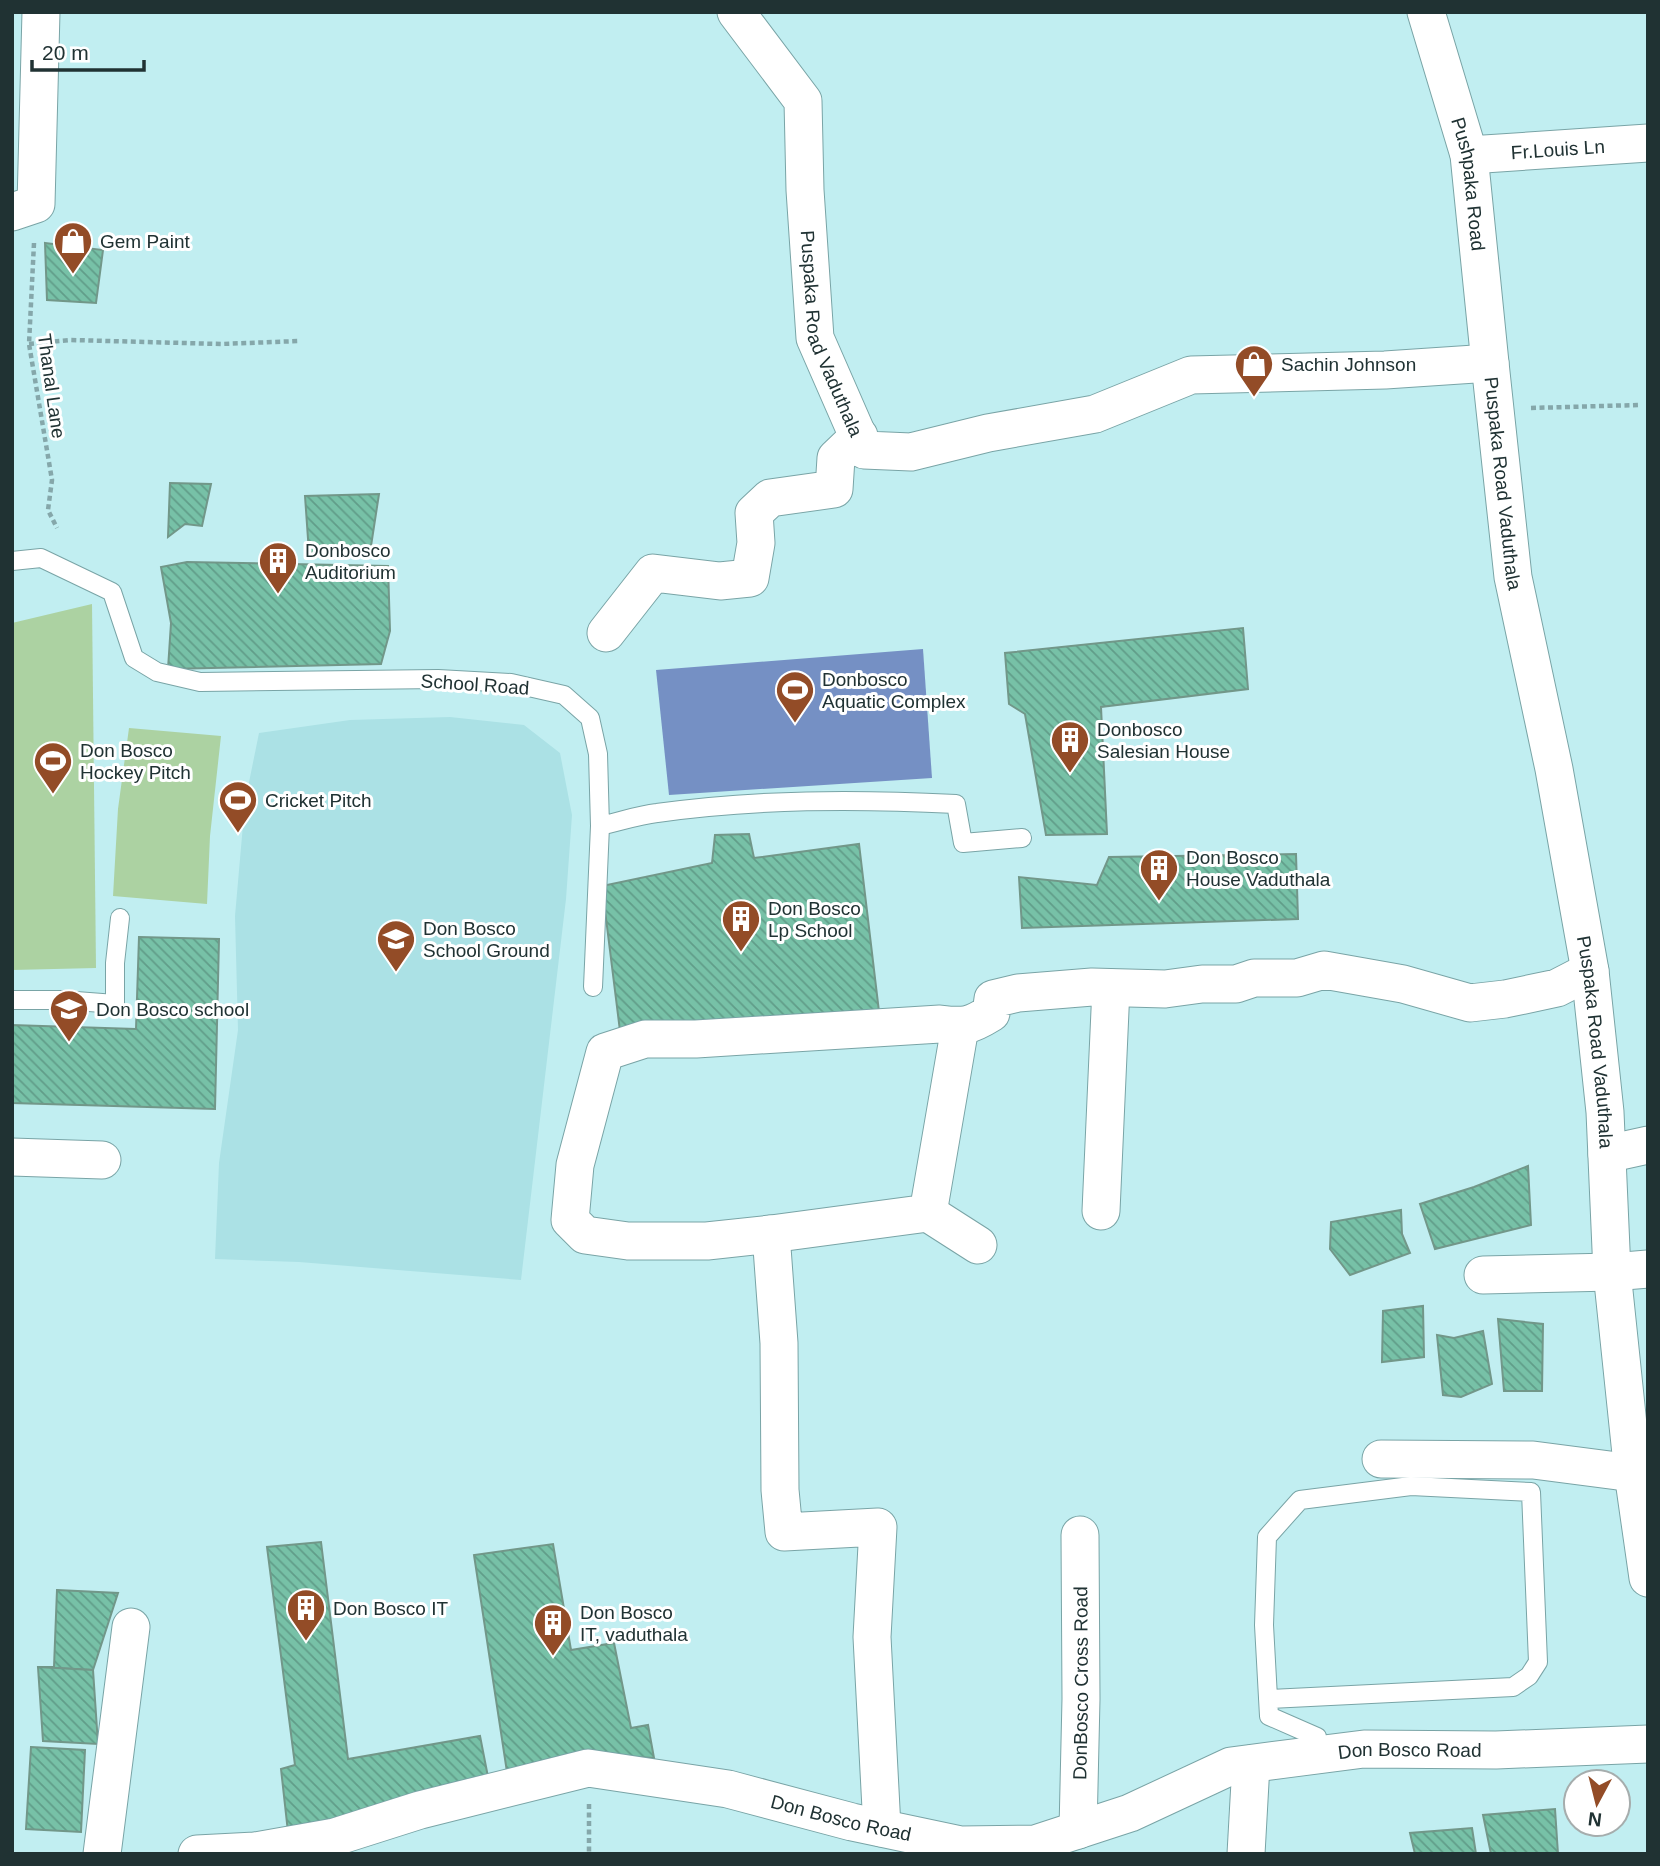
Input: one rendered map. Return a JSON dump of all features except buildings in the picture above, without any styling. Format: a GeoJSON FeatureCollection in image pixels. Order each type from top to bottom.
{"type":"FeatureCollection","features":[{"type":"Feature","properties":{"kind":"street"},"geometry":{"type":"LineString","coordinates":[[24,208],[41,12]]}},
{"type":"Feature","properties":{"kind":"street","name":"Puspaka Road Vaduthala"},"geometry":{"type":"LineString","coordinates":[[736,12],[803,101],[805,190],[815,338],[864,450],[911,452],[988,433],[1095,414],[1191,375],[1385,370],[1490,363],[1513,577],[1554,768],[1590,971],[1605,1112],[1612,1272],[1633,1473],[1648,1578]]}},
{"type":"Feature","properties":{"kind":"street","name":"Pushpaka Road"},"geometry":{"type":"LineString","coordinates":[[1426,12],[1469,155],[1490,363]]}},
{"type":"Feature","properties":{"kind":"street","name":"Fr.Louis Ln"},"geometry":{"type":"LineString","coordinates":[[1469,155],[1648,143]]}},
{"type":"Feature","properties":{"kind":"street"},"geometry":{"type":"LineString","coordinates":[[606,633],[653,573],[720,581],[750,578],[756,543],[754,513],[770,498],[834,489],[836,458],[859,436]]}},
{"type":"Feature","properties":{"kind":"street"},"geometry":{"type":"LineString","coordinates":[[978,1245],[928,1213],[707,1241],[628,1241],[585,1235],[570,1220],[575,1165],[605,1052],[645,1039],[696,1039],[940,1024],[960,1027],[972,1025],[991,1013],[993,999],[1018,993],[1092,987],[1165,989],[1202,984],[1236,984],[1254,978],[1297,978],[1324,970],[1402,984],[1470,1003],[1557,988],[1590,971]]}},
{"type":"Feature","properties":{"kind":"street"},"geometry":{"type":"LineString","coordinates":[[1101,1211],[1111,988]]}},
{"type":"Feature","properties":{"kind":"street"},"geometry":{"type":"LineString","coordinates":[[928,1213],[960,1027]]}},
{"type":"Feature","properties":{"kind":"street"},"geometry":{"type":"LineString","coordinates":[[1607,1154],[1648,1146]]}},
{"type":"Feature","properties":{"kind":"street"},"geometry":{"type":"LineString","coordinates":[[12,1157],[102,1160]]}},
{"type":"Feature","properties":{"kind":"street"},"geometry":{"type":"LineString","coordinates":[[771,1234],[779,1343],[780,1490],[784,1532],[878,1527],[872,1637],[882,1828]]}},
{"type":"Feature","properties":{"kind":"street"},"geometry":{"type":"LineString","coordinates":[[1483,1275],[1648,1269]]}},
{"type":"Feature","properties":{"kind":"street"},"geometry":{"type":"LineString","coordinates":[[1381,1459],[1533,1460],[1633,1473]]}},
{"type":"Feature","properties":{"kind":"street","name":"DonBosco Cross Road"},"geometry":{"type":"LineString","coordinates":[[1078,1830],[1081,1699],[1080,1535]]}},
{"type":"Feature","properties":{"kind":"street"},"geometry":{"type":"LineString","coordinates":[[102,1854],[131,1627]]}},
{"type":"Feature","properties":{"kind":"street","name":"Don Bosco Road"},"geometry":{"type":"LineString","coordinates":[[197,1854],[255,1851],[335,1837],[420,1810],[588,1768],[728,1789],[961,1845],[1035,1844],[1130,1812],[1231,1766],[1364,1749],[1496,1750],[1648,1744]]}},
{"type":"Feature","properties":{"kind":"street"},"geometry":{"type":"LineString","coordinates":[[1246,1854],[1251,1764]]}},
{"type":"Feature","properties":{"kind":"lane","name":"School Road"},"geometry":{"type":"LineString","coordinates":[[12,561],[41,558],[112,592],[134,658],[157,672],[200,682],[438,679],[499,682],[564,695],[590,718],[598,754],[600,826],[593,987]]}},
{"type":"Feature","properties":{"kind":"lane"},"geometry":{"type":"LineString","coordinates":[[600,826],[655,813],[786,801],[891,801],[956,804],[963,843],[1022,838]]}},
{"type":"Feature","properties":{"kind":"lane"},"geometry":{"type":"LineString","coordinates":[[12,1000],[115,1004],[115,963],[120,918]]}},
{"type":"Feature","properties":{"kind":"lane"},"geometry":{"type":"LineString","coordinates":[[1268,1699],[1513,1687],[1529,1676],[1538,1662],[1531,1492],[1411,1486],[1300,1500],[1267,1537],[1264,1625],[1268,1699],[1269,1716],[1317,1737],[1317,1755]]}},
{"type":"Feature","properties":{"kind":"path","name":"Thanal Lane"},"geometry":{"type":"LineString","coordinates":[[24,208],[29,344],[52,480],[48,510],[57,527]]}},
{"type":"Feature","properties":{"kind":"path"},"geometry":{"type":"LineString","coordinates":[[29,344],[71,340],[221,344],[300,341]]}},
{"type":"Feature","properties":{"kind":"path"},"geometry":{"type":"LineString","coordinates":[[1495,409],[1638,405]]}},
{"type":"Feature","properties":{"kind":"path"},"geometry":{"type":"LineString","coordinates":[[588,1768],[589,1854]]}},
{"type":"Feature","properties":{"kind":"shaded area","name":"Don Bosco School Ground"},"geometry":{"type":"Polygon","coordinates":[[[450,717],[524,725],[560,753],[572,815],[566,899],[521,1280],[299,1262],[215,1259],[219,1163],[238,1030],[235,916],[245,802],[259,733],[350,720],[450,717]]]}},
{"type":"Feature","properties":{"kind":"green space","name":"Don Bosco Hockey Pitch"},"geometry":{"type":"Polygon","coordinates":[[[92,604],[96,968],[12,970],[12,623],[92,604]]]}},
{"type":"Feature","properties":{"kind":"green space"},"geometry":{"type":"Polygon","coordinates":[[[129,728],[221,736],[210,836],[207,904],[113,896],[118,809],[129,728]]]}},
{"type":"Feature","properties":{"kind":"water","name":"Donbosco Aquatic Complex"},"geometry":{"type":"Polygon","coordinates":[[[923,649],[932,778],[669,795],[656,670],[923,649]]]}},
{"type":"Feature","properties":{"kind":"place","name":"Gem Paint"},"geometry":{"type":"Point","coordinates":[73,275]}},
{"type":"Feature","properties":{"kind":"place","name":"Sachin Johnson"},"geometry":{"type":"Point","coordinates":[1254,398]}},
{"type":"Feature","properties":{"kind":"place","name":"Donbosco Auditorium"},"geometry":{"type":"Point","coordinates":[278,595]}},
{"type":"Feature","properties":{"kind":"place","name":"Donbosco Aquatic Complex"},"geometry":{"type":"Point","coordinates":[795,724]}},
{"type":"Feature","properties":{"kind":"place","name":"Donbosco Salesian House"},"geometry":{"type":"Point","coordinates":[1070,774]}},
{"type":"Feature","properties":{"kind":"place","name":"Don Bosco Hockey Pitch"},"geometry":{"type":"Point","coordinates":[53,795]}},
{"type":"Feature","properties":{"kind":"place","name":"Cricket Pitch"},"geometry":{"type":"Point","coordinates":[238,834]}},
{"type":"Feature","properties":{"kind":"place","name":"Don Bosco House Vaduthala"},"geometry":{"type":"Point","coordinates":[1159,902]}},
{"type":"Feature","properties":{"kind":"place","name":"Don Bosco Lp School"},"geometry":{"type":"Point","coordinates":[741,953]}},
{"type":"Feature","properties":{"kind":"place","name":"Don Bosco School Ground"},"geometry":{"type":"Point","coordinates":[396,973]}},
{"type":"Feature","properties":{"kind":"place","name":"Don Bosco school"},"geometry":{"type":"Point","coordinates":[69,1043]}},
{"type":"Feature","properties":{"kind":"place","name":"Don Bosco IT"},"geometry":{"type":"Point","coordinates":[306,1642]}},
{"type":"Feature","properties":{"kind":"place","name":"Don Bosco IT, vaduthala"},"geometry":{"type":"Point","coordinates":[553,1657]}}]}
